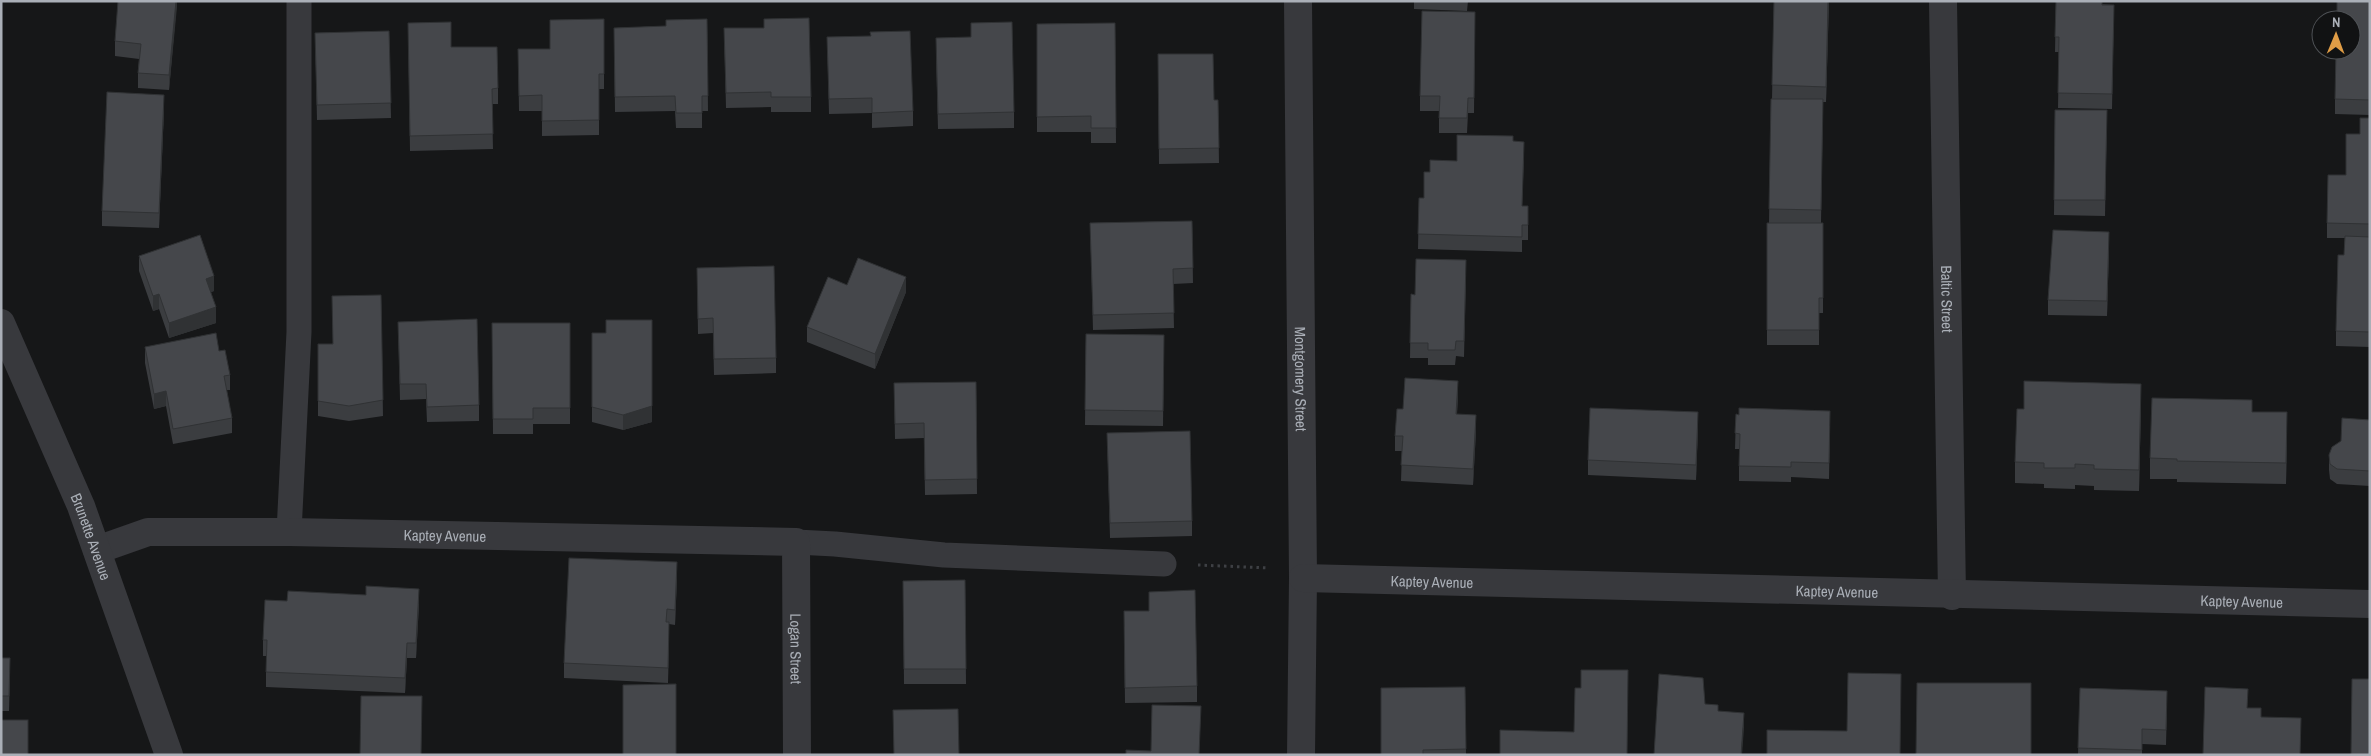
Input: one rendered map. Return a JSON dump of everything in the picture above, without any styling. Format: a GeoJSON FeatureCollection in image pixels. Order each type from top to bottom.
{"type":"FeatureCollection","features":[{"type":"Feature","properties":{"kind":"street","name":"Montgomery Street"},"geometry":{"type":"LineString","coordinates":[[1298,1],[1303,578],[1301,755]]}},
{"type":"Feature","properties":{"kind":"street","name":"Baltic Street"},"geometry":{"type":"LineString","coordinates":[[1942,1],[1952,596]]}},
{"type":"Feature","properties":{"kind":"street","name":"Brunette Avenue"},"geometry":{"type":"LineString","coordinates":[[1,323],[81,506],[169,755]]}},
{"type":"Feature","properties":{"kind":"street","name":"Kaptey Avenue"},"geometry":{"type":"LineString","coordinates":[[97,550],[148,532],[289,532],[796,542]]}},
{"type":"Feature","properties":{"kind":"street","name":"Logan Street"},"geometry":{"type":"LineString","coordinates":[[796,542],[798,755]]}},
{"type":"Feature","properties":{"kind":"street","name":"Kaptey Avenue"},"geometry":{"type":"LineString","coordinates":[[1303,578],[1952,596],[2370,604]]}},
{"type":"Feature","properties":{"kind":"lane"},"geometry":{"type":"LineString","coordinates":[[289,532],[298,332],[299,1]]}},
{"type":"Feature","properties":{"kind":"lane"},"geometry":{"type":"LineString","coordinates":[[796,542],[944,555],[1164,564]]}},
{"type":"Feature","properties":{"kind":"path"},"geometry":{"type":"LineString","coordinates":[[1164,564],[1271,568]]}},
{"type":"Feature","properties":{"kind":"building"},"geometry":{"type":"Polygon","coordinates":[[[118,1],[176,1],[169,75],[138,73],[141,44],[115,41],[118,1]]]}},
{"type":"Feature","properties":{"kind":"building"},"geometry":{"type":"Polygon","coordinates":[[[1774,1],[1828,1],[1826,87],[1772,85],[1774,1]]]}},
{"type":"Feature","properties":{"kind":"building"},"geometry":{"type":"Polygon","coordinates":[[[2056,1],[2102,1],[2102,5],[2114,5],[2112,94],[2058,93],[2059,37],[2055,37],[2056,1]]]}},
{"type":"Feature","properties":{"kind":"building"},"geometry":{"type":"Polygon","coordinates":[[[2337,1],[2370,1],[2370,100],[2335,99],[2336,60],[2361,60],[2361,10],[2337,10],[2337,1]]]}},
{"type":"Feature","properties":{"kind":"building"},"geometry":{"type":"Polygon","coordinates":[[[1422,11],[1475,12],[1474,98],[1468,98],[1467,118],[1439,118],[1440,96],[1420,96],[1422,11]]]}},
{"type":"Feature","properties":{"kind":"building"},"geometry":{"type":"Polygon","coordinates":[[[809,18],[811,97],[771,97],[771,92],[726,93],[724,28],[764,28],[764,19],[809,18]]]}},
{"type":"Feature","properties":{"kind":"building"},"geometry":{"type":"Polygon","coordinates":[[[604,19],[604,74],[599,74],[599,120],[542,121],[542,95],[519,96],[518,49],[550,49],[550,20],[604,19]]]}},
{"type":"Feature","properties":{"kind":"building"},"geometry":{"type":"Polygon","coordinates":[[[707,19],[708,96],[702,96],[702,113],[676,113],[675,96],[615,97],[614,28],[666,26],[666,20],[707,19]]]}},
{"type":"Feature","properties":{"kind":"building"},"geometry":{"type":"Polygon","coordinates":[[[451,22],[451,47],[497,47],[498,88],[492,89],[493,134],[410,136],[408,23],[451,22]]]}},
{"type":"Feature","properties":{"kind":"building"},"geometry":{"type":"Polygon","coordinates":[[[1012,22],[1014,112],[938,114],[936,38],[971,37],[971,23],[1012,22]]]}},
{"type":"Feature","properties":{"kind":"building"},"geometry":{"type":"Polygon","coordinates":[[[1115,23],[1116,128],[1091,128],[1091,116],[1037,117],[1037,24],[1115,23]]]}},
{"type":"Feature","properties":{"kind":"building"},"geometry":{"type":"Polygon","coordinates":[[[389,31],[391,103],[317,105],[315,33],[389,31]]]}},
{"type":"Feature","properties":{"kind":"building"},"geometry":{"type":"Polygon","coordinates":[[[910,31],[913,111],[872,113],[872,98],[829,99],[827,37],[871,36],[870,32],[910,31]]]}},
{"type":"Feature","properties":{"kind":"building"},"geometry":{"type":"Polygon","coordinates":[[[1158,54],[1213,54],[1214,100],[1218,100],[1219,148],[1159,149],[1158,54]]]}},
{"type":"Feature","properties":{"kind":"building"},"geometry":{"type":"Polygon","coordinates":[[[107,92],[164,95],[159,213],[102,211],[107,92]]]}},
{"type":"Feature","properties":{"kind":"building"},"geometry":{"type":"Polygon","coordinates":[[[1771,99],[1823,99],[1821,210],[1769,209],[1771,99]]]}},
{"type":"Feature","properties":{"kind":"building"},"geometry":{"type":"Polygon","coordinates":[[[2055,110],[2107,110],[2105,200],[2054,200],[2055,110]]]}},
{"type":"Feature","properties":{"kind":"building"},"geometry":{"type":"Polygon","coordinates":[[[2360,118],[2370,118],[2370,224],[2327,223],[2328,175],[2346,175],[2346,134],[2360,134],[2360,118]]]}},
{"type":"Feature","properties":{"kind":"building"},"geometry":{"type":"Polygon","coordinates":[[[1457,135],[1513,136],[1513,141],[1524,142],[1522,206],[1528,206],[1528,225],[1522,225],[1522,237],[1418,234],[1419,198],[1424,198],[1424,172],[1430,172],[1430,160],[1457,161],[1457,135]]]}},
{"type":"Feature","properties":{"kind":"building"},"geometry":{"type":"Polygon","coordinates":[[[1192,221],[1193,268],[1173,269],[1174,313],[1093,315],[1090,223],[1192,221]]]}},
{"type":"Feature","properties":{"kind":"building"},"geometry":{"type":"Polygon","coordinates":[[[1767,223],[1823,223],[1823,298],[1819,298],[1819,330],[1767,330],[1767,223]]]}},
{"type":"Feature","properties":{"kind":"building"},"geometry":{"type":"Polygon","coordinates":[[[2053,230],[2109,232],[2107,301],[2048,300],[2053,230]]]}},
{"type":"Feature","properties":{"kind":"building"},"geometry":{"type":"Polygon","coordinates":[[[200,235],[214,276],[206,279],[216,307],[169,323],[159,294],[153,296],[139,256],[200,235]]]}},
{"type":"Feature","properties":{"kind":"building"},"geometry":{"type":"Polygon","coordinates":[[[2345,236],[2370,237],[2370,332],[2336,331],[2338,255],[2344,255],[2345,236]]]}},
{"type":"Feature","properties":{"kind":"building"},"geometry":{"type":"Polygon","coordinates":[[[858,258],[906,277],[875,354],[807,327],[828,277],[847,285],[858,258]]]}},
{"type":"Feature","properties":{"kind":"building"},"geometry":{"type":"Polygon","coordinates":[[[1416,259],[1466,260],[1464,341],[1456,341],[1455,350],[1428,350],[1428,343],[1410,343],[1411,294],[1415,295],[1416,259]]]}},
{"type":"Feature","properties":{"kind":"building"},"geometry":{"type":"Polygon","coordinates":[[[774,266],[776,358],[714,359],[713,318],[698,319],[697,268],[774,266]]]}},
{"type":"Feature","properties":{"kind":"building"},"geometry":{"type":"Polygon","coordinates":[[[381,295],[383,400],[349,406],[318,401],[318,344],[333,344],[332,296],[381,295]]]}},
{"type":"Feature","properties":{"kind":"building"},"geometry":{"type":"Polygon","coordinates":[[[477,319],[479,405],[427,407],[426,384],[400,384],[398,322],[477,319]]]}},
{"type":"Feature","properties":{"kind":"building"},"geometry":{"type":"Polygon","coordinates":[[[606,320],[652,320],[652,406],[623,415],[592,407],[592,333],[606,333],[606,320]]]}},
{"type":"Feature","properties":{"kind":"building"},"geometry":{"type":"Polygon","coordinates":[[[492,323],[570,323],[570,408],[533,408],[533,419],[493,419],[492,323]]]}},
{"type":"Feature","properties":{"kind":"building"},"geometry":{"type":"Polygon","coordinates":[[[216,333],[219,351],[225,350],[230,375],[224,376],[232,418],[173,429],[166,391],[154,394],[145,347],[216,333]]]}},
{"type":"Feature","properties":{"kind":"building"},"geometry":{"type":"Polygon","coordinates":[[[1086,334],[1164,335],[1163,411],[1085,410],[1086,334]]]}},
{"type":"Feature","properties":{"kind":"building"},"geometry":{"type":"Polygon","coordinates":[[[1405,378],[1458,381],[1456,414],[1476,415],[1473,469],[1401,465],[1403,436],[1395,436],[1397,409],[1403,409],[1405,378]]]}},
{"type":"Feature","properties":{"kind":"building"},"geometry":{"type":"Polygon","coordinates":[[[2024,381],[2141,384],[2139,470],[2094,469],[2094,465],[2075,464],[2075,468],[2044,468],[2044,463],[2015,462],[2017,409],[2024,409],[2024,381]]]}},
{"type":"Feature","properties":{"kind":"building"},"geometry":{"type":"Polygon","coordinates":[[[976,382],[977,479],[925,480],[924,423],[895,424],[894,383],[976,382]]]}},
{"type":"Feature","properties":{"kind":"building"},"geometry":{"type":"Polygon","coordinates":[[[2152,398],[2252,400],[2252,412],[2287,412],[2286,463],[2177,461],[2177,459],[2150,458],[2152,398]]]}},
{"type":"Feature","properties":{"kind":"building"},"geometry":{"type":"Polygon","coordinates":[[[1590,408],[1698,412],[1696,465],[1588,460],[1590,408]]]}},
{"type":"Feature","properties":{"kind":"building"},"geometry":{"type":"Polygon","coordinates":[[[1739,408],[1830,411],[1829,463],[1791,462],[1791,467],[1739,466],[1740,434],[1735,433],[1736,414],[1739,415],[1739,408]]]}},
{"type":"Feature","properties":{"kind":"building"},"geometry":{"type":"Polygon","coordinates":[[[2342,418],[2370,420],[2370,471],[2337,469],[2330,464],[2329,455],[2332,447],[2341,441],[2342,418]]]}},
{"type":"Feature","properties":{"kind":"building"},"geometry":{"type":"Polygon","coordinates":[[[1190,431],[1192,521],[1110,523],[1107,433],[1190,431]]]}},
{"type":"Feature","properties":{"kind":"building"},"geometry":{"type":"Polygon","coordinates":[[[569,558],[677,562],[675,610],[667,609],[666,622],[669,622],[668,668],[564,663],[569,558]]]}},
{"type":"Feature","properties":{"kind":"building"},"geometry":{"type":"Polygon","coordinates":[[[965,580],[966,669],[904,669],[903,581],[965,580]]]}},
{"type":"Feature","properties":{"kind":"building"},"geometry":{"type":"Polygon","coordinates":[[[366,586],[419,589],[416,643],[407,643],[405,678],[266,672],[267,640],[263,640],[265,600],[287,601],[288,591],[366,595],[366,586]]]}},
{"type":"Feature","properties":{"kind":"building"},"geometry":{"type":"Polygon","coordinates":[[[1195,590],[1197,686],[1125,688],[1124,611],[1149,611],[1149,592],[1195,590]]]}},
{"type":"Feature","properties":{"kind":"building"},"geometry":{"type":"Polygon","coordinates":[[[1,658],[10,658],[9,696],[1,696],[1,658]]]}},
{"type":"Feature","properties":{"kind":"building"},"geometry":{"type":"Polygon","coordinates":[[[1581,670],[1628,670],[1627,755],[1500,755],[1500,730],[1574,732],[1575,688],[1581,688],[1581,670]]]}},
{"type":"Feature","properties":{"kind":"building"},"geometry":{"type":"Polygon","coordinates":[[[1848,673],[1901,674],[1900,755],[1767,755],[1767,730],[1847,731],[1848,673]]]}},
{"type":"Feature","properties":{"kind":"building"},"geometry":{"type":"Polygon","coordinates":[[[1659,674],[1703,678],[1705,704],[1718,705],[1718,711],[1744,713],[1741,755],[1654,755],[1659,674]]]}},
{"type":"Feature","properties":{"kind":"building"},"geometry":{"type":"Polygon","coordinates":[[[2352,679],[2370,679],[2370,755],[2351,755],[2352,679]]]}},
{"type":"Feature","properties":{"kind":"building"},"geometry":{"type":"Polygon","coordinates":[[[1917,683],[2031,683],[2031,755],[1916,755],[1917,683]]]}},
{"type":"Feature","properties":{"kind":"building"},"geometry":{"type":"Polygon","coordinates":[[[676,684],[676,755],[623,755],[623,685],[676,684]]]}},
{"type":"Feature","properties":{"kind":"building"},"geometry":{"type":"Polygon","coordinates":[[[1465,687],[1466,749],[1423,750],[1423,755],[1381,755],[1381,688],[1465,687]]]}},
{"type":"Feature","properties":{"kind":"building"},"geometry":{"type":"Polygon","coordinates":[[[2205,687],[2248,689],[2247,708],[2261,708],[2261,717],[2301,718],[2300,755],[2203,755],[2205,687]]]}},
{"type":"Feature","properties":{"kind":"building"},"geometry":{"type":"Polygon","coordinates":[[[2080,688],[2167,691],[2166,730],[2142,729],[2142,750],[2078,748],[2080,688]]]}},
{"type":"Feature","properties":{"kind":"building"},"geometry":{"type":"Polygon","coordinates":[[[361,696],[422,696],[421,755],[360,755],[361,696]]]}},
{"type":"Feature","properties":{"kind":"building"},"geometry":{"type":"Polygon","coordinates":[[[1152,705],[1201,706],[1199,755],[1126,755],[1126,750],[1151,751],[1152,705]]]}},
{"type":"Feature","properties":{"kind":"building"},"geometry":{"type":"Polygon","coordinates":[[[958,709],[959,755],[894,755],[893,710],[958,709]]]}},
{"type":"Feature","properties":{"kind":"building"},"geometry":{"type":"Polygon","coordinates":[[[1,720],[28,720],[28,755],[1,755],[1,720]]]}}]}
